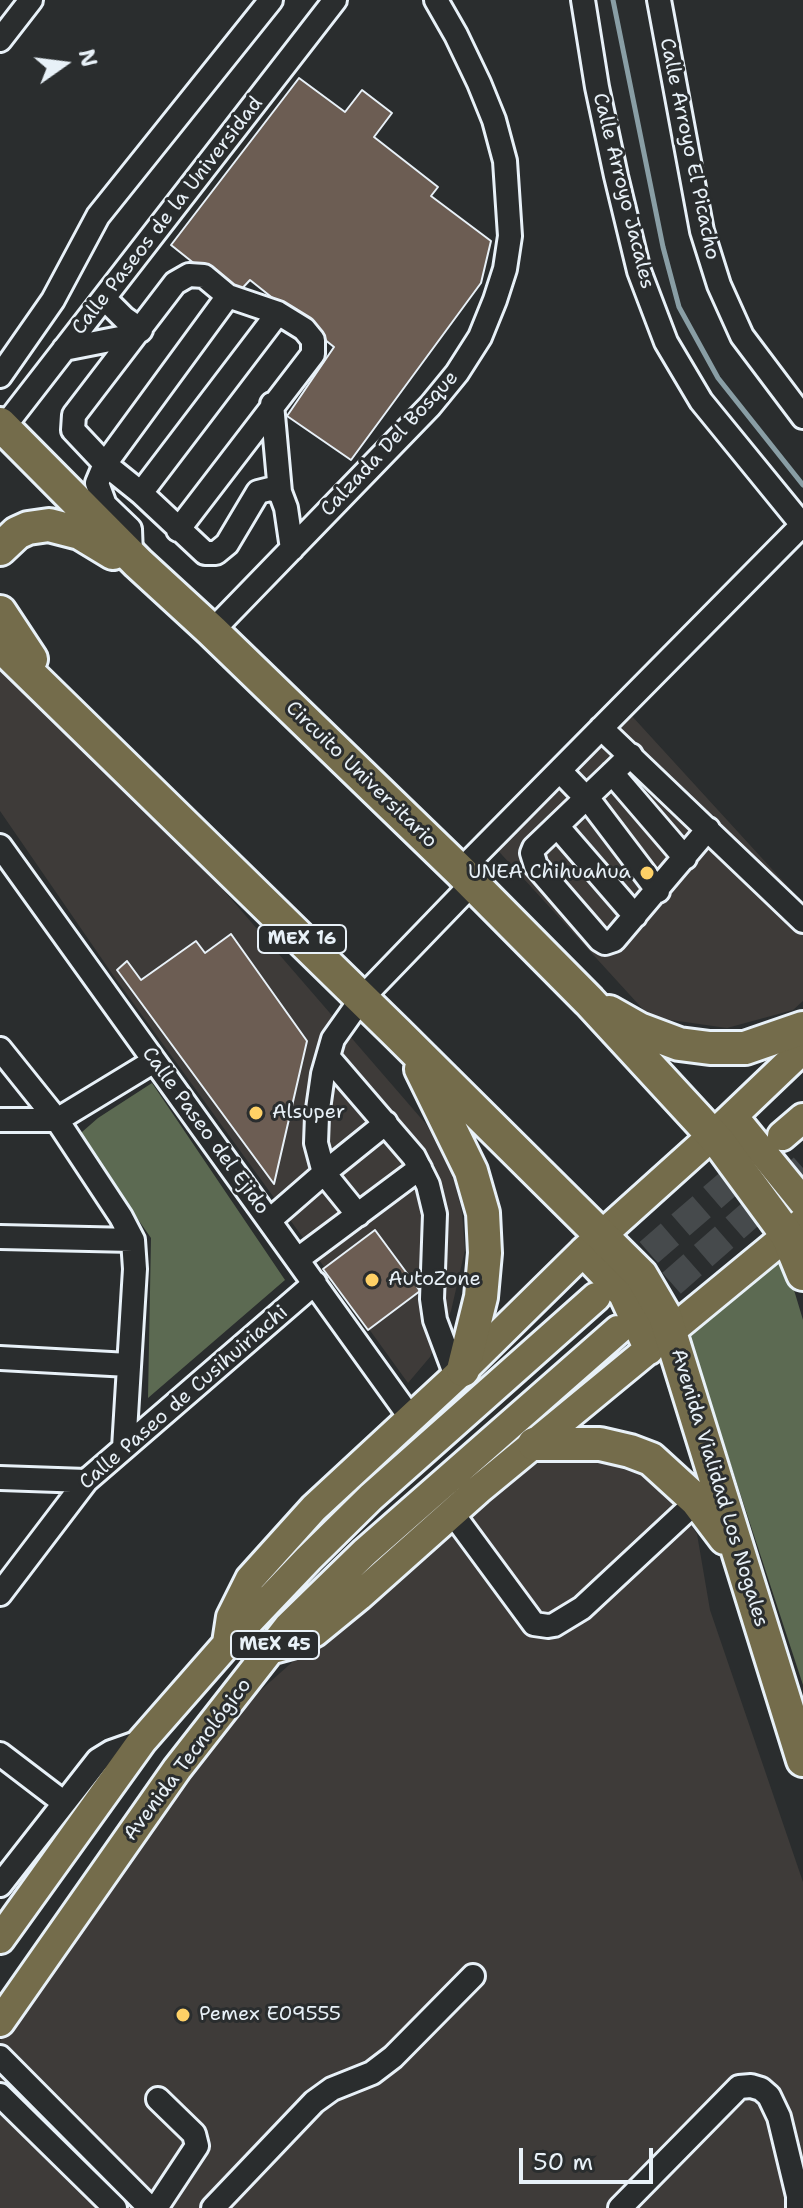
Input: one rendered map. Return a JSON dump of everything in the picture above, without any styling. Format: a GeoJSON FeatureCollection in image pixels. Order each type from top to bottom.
{"type":"FeatureCollection","features":[{"type":"Feature","properties":{"kind":"highway"},"geometry":{"type":"LineString","coordinates":[[1,434],[97,542]]}},
{"type":"Feature","properties":{"kind":"highway","name":"Circuito Universitario"},"geometry":{"type":"LineString","coordinates":[[1,434],[212,631],[589,1001],[723,1125]]}},
{"type":"Feature","properties":{"kind":"highway"},"geometry":{"type":"LineString","coordinates":[[0,549],[17,533],[49,525],[80,533],[119,558],[134,559]]}},
{"type":"Feature","properties":{"kind":"highway"},"geometry":{"type":"LineString","coordinates":[[0,612],[10,630],[80,723]]}},
{"type":"Feature","properties":{"kind":"highway","name":"MEX 16"},"geometry":{"type":"LineString","coordinates":[[0,645],[409,1044],[592,1243]]}},
{"type":"Feature","properties":{"kind":"highway"},"geometry":{"type":"LineString","coordinates":[[589,1001],[639,1029],[679,1044],[710,1048],[745,1048],[803,1028]]}},
{"type":"Feature","properties":{"kind":"highway"},"geometry":{"type":"LineString","coordinates":[[409,1044],[471,1171],[483,1213],[485,1253],[481,1297],[459,1373]]}},
{"type":"Feature","properties":{"kind":"highway"},"geometry":{"type":"LineString","coordinates":[[723,1125],[795,1228],[803,1274]]}},
{"type":"Feature","properties":{"kind":"highway","name":"Avenida Vialidad Los Nogales"},"geometry":{"type":"LineString","coordinates":[[592,1243],[641,1275],[659,1305],[659,1341],[793,1702],[803,1760]]}},
{"type":"Feature","properties":{"kind":"highway"},"geometry":{"type":"LineString","coordinates":[[534,1444],[600,1444],[651,1459],[697,1501],[741,1561]]}},
{"type":"Feature","properties":{"kind":"main road"},"geometry":{"type":"LineString","coordinates":[[227,1644],[231,1617],[250,1579],[314,1508],[592,1243],[803,1049]]}},
{"type":"Feature","properties":{"kind":"main road"},"geometry":{"type":"LineString","coordinates":[[723,1125],[803,1202]]}},
{"type":"Feature","properties":{"kind":"main road"},"geometry":{"type":"LineString","coordinates":[[273,1649],[295,1643],[315,1632],[534,1444],[795,1228]]}},
{"type":"Feature","properties":{"kind":"main road","name":"Avenida Tecnológico"},"geometry":{"type":"LineString","coordinates":[[0,1939],[142,1741],[227,1644],[371,1497],[596,1297]]}},
{"type":"Feature","properties":{"kind":"main road","name":"Avenida Tecnológico"},"geometry":{"type":"LineString","coordinates":[[0,2022],[177,1769],[288,1627],[365,1552],[618,1330]]}},
{"type":"Feature","properties":{"kind":"street"},"geometry":{"type":"LineString","coordinates":[[0,40],[31,0]]}},
{"type":"Feature","properties":{"kind":"street","name":"Calle Paseos de la Universidad"},"geometry":{"type":"LineString","coordinates":[[0,376],[53,300],[98,216],[271,0]]}},
{"type":"Feature","properties":{"kind":"street","name":"Calle Paseos de la Universidad"},"geometry":{"type":"LineString","coordinates":[[1,434],[335,0]]}},
{"type":"Feature","properties":{"kind":"street","name":"Calzada Del Bosque"},"geometry":{"type":"LineString","coordinates":[[212,631],[430,406],[457,373],[480,337],[505,269],[510,236],[505,161],[494,120],[479,83],[436,0]]}},
{"type":"Feature","properties":{"kind":"street","name":"Calle Arroyo Jacales"},"geometry":{"type":"LineString","coordinates":[[583,0],[597,87],[622,204],[639,271],[666,342],[701,401],[803,526]]}},
{"type":"Feature","properties":{"kind":"street","name":"Calle Arroyo El Picacho"},"geometry":{"type":"LineString","coordinates":[[659,0],[702,231],[719,285],[742,336],[803,417]]}},
{"type":"Feature","properties":{"kind":"street"},"geometry":{"type":"LineString","coordinates":[[178,530],[313,354],[313,340],[304,329],[278,313],[228,296],[204,276],[189,275],[175,283],[74,415],[73,430],[105,464],[141,493],[178,530],[205,553],[216,553],[227,544],[258,492],[270,489],[280,492]]}},
{"type":"Feature","properties":{"kind":"street"},"geometry":{"type":"LineString","coordinates":[[134,559],[130,529],[105,505],[97,483],[105,464],[228,296]]}},
{"type":"Feature","properties":{"kind":"street"},"geometry":{"type":"LineString","coordinates":[[104,298],[141,330]]}},
{"type":"Feature","properties":{"kind":"street"},"geometry":{"type":"LineString","coordinates":[[141,493],[278,313]]}},
{"type":"Feature","properties":{"kind":"street"},"geometry":{"type":"LineString","coordinates":[[64,349],[125,337],[141,330]]}},
{"type":"Feature","properties":{"kind":"street"},"geometry":{"type":"LineString","coordinates":[[272,404],[280,492],[286,508],[292,549]]}},
{"type":"Feature","properties":{"kind":"street"},"geometry":{"type":"LineString","coordinates":[[358,1215],[324,1173],[316,1143],[317,1116],[333,1039],[362,998],[560,771],[803,526]]}},
{"type":"Feature","properties":{"kind":"street"},"geometry":{"type":"LineString","coordinates":[[601,728],[803,921]]}},
{"type":"Feature","properties":{"kind":"street"},"geometry":{"type":"LineString","coordinates":[[631,755],[532,853],[536,866],[603,942],[614,940],[708,829]]}},
{"type":"Feature","properties":{"kind":"street"},"geometry":{"type":"LineString","coordinates":[[560,771],[586,798],[658,891]]}},
{"type":"Feature","properties":{"kind":"street"},"geometry":{"type":"LineString","coordinates":[[612,773],[685,858]]}},
{"type":"Feature","properties":{"kind":"street"},"geometry":{"type":"LineString","coordinates":[[557,826],[635,916]]}},
{"type":"Feature","properties":{"kind":"street","name":"Calle Paseo del Ejido"},"geometry":{"type":"LineString","coordinates":[[0,846],[410,1417]]}},
{"type":"Feature","properties":{"kind":"street"},"geometry":{"type":"LineString","coordinates":[[0,1049],[57,1120],[133,1240],[135,1269],[124,1448]]}},
{"type":"Feature","properties":{"kind":"street"},"geometry":{"type":"LineString","coordinates":[[328,1057],[386,1123],[420,1168],[435,1214],[432,1299],[435,1320],[459,1373]]}},
{"type":"Feature","properties":{"kind":"street"},"geometry":{"type":"LineString","coordinates":[[0,1120],[57,1120],[154,1061]]}},
{"type":"Feature","properties":{"kind":"street"},"geometry":{"type":"LineString","coordinates":[[270,1220],[386,1123]]}},
{"type":"Feature","properties":{"kind":"street"},"geometry":{"type":"LineString","coordinates":[[298,1259],[420,1168]]}},
{"type":"Feature","properties":{"kind":"street"},"geometry":{"type":"LineString","coordinates":[[0,1237],[133,1240]]}},
{"type":"Feature","properties":{"kind":"street","name":"Calle Paseo de Cusihuiriachi"},"geometry":{"type":"LineString","coordinates":[[1,1590],[86,1481],[315,1283]]}},
{"type":"Feature","properties":{"kind":"street"},"geometry":{"type":"LineString","coordinates":[[0,1358],[129,1365]]}},
{"type":"Feature","properties":{"kind":"street"},"geometry":{"type":"LineString","coordinates":[[0,1478],[86,1481]]}},
{"type":"Feature","properties":{"kind":"street"},"geometry":{"type":"LineString","coordinates":[[453,1514],[534,1624],[548,1626],[582,1608],[697,1501]]}},
{"type":"Feature","properties":{"kind":"street"},"geometry":{"type":"LineString","coordinates":[[0,1885],[98,1760],[142,1741]]}},
{"type":"Feature","properties":{"kind":"street"},"geometry":{"type":"LineString","coordinates":[[0,1754],[63,1802]]}},
{"type":"Feature","properties":{"kind":"street"},"geometry":{"type":"LineString","coordinates":[[213,2208],[314,2102],[332,2089],[372,2073],[393,2057],[473,1976]]}},
{"type":"Feature","properties":{"kind":"street"},"geometry":{"type":"LineString","coordinates":[[0,2057],[153,2208],[197,2146],[194,2134],[158,2099]]}},
{"type":"Feature","properties":{"kind":"street"},"geometry":{"type":"LineString","coordinates":[[620,2208],[739,2087],[751,2086],[769,2096],[779,2117],[798,2196],[798,2208]]}},
{"type":"Feature","properties":{"kind":"street"},"geometry":{"type":"LineString","coordinates":[[0,2095],[115,2208]]}},
{"type":"Feature","properties":{"kind":"shaded area"},"geometry":{"type":"Polygon","coordinates":[[[0,663],[213,878],[426,1124],[440,1147],[453,1175],[462,1212],[465,1250],[451,1311],[430,1357],[408,1383],[113,975],[0,811],[0,663]]]}},
{"type":"Feature","properties":{"kind":"shaded area","name":"UNEA Chihuahua"},"geometry":{"type":"Polygon","coordinates":[[[631,715],[803,903],[803,1001],[793,1010],[727,1028],[650,1017],[492,844],[631,715]]]}},
{"type":"Feature","properties":{"kind":"shaded area"},"geometry":{"type":"Polygon","coordinates":[[[566,1448],[648,1463],[697,1534],[710,1610],[803,1882],[803,2208],[0,2208],[0,2041],[234,1714],[481,1494],[566,1448]]]}},
{"type":"Feature","properties":{"kind":"green space"},"geometry":{"type":"Polygon","coordinates":[[[152,1083],[285,1280],[148,1398],[151,1238],[82,1139],[82,1132],[152,1083]]]}},
{"type":"Feature","properties":{"kind":"green space"},"geometry":{"type":"Polygon","coordinates":[[[782,1250],[803,1320],[803,1685],[686,1328],[782,1250]]]}},
{"type":"Feature","properties":{"kind":"building"},"geometry":{"type":"Polygon","coordinates":[[[299,78],[345,112],[362,90],[392,113],[374,137],[438,187],[431,196],[491,241],[481,283],[351,460],[287,416],[334,347],[250,280],[235,296],[171,245],[299,78]]]}},
{"type":"Feature","properties":{"kind":"building","name":"Alsuper"},"geometry":{"type":"Polygon","coordinates":[[[231,934],[307,1041],[274,1184],[117,970],[127,961],[141,980],[196,941],[205,953],[231,934]]]}},
{"type":"Feature","properties":{"kind":"building","name":"AutoZone"},"geometry":{"type":"Polygon","coordinates":[[[375,1230],[420,1291],[368,1330],[323,1269],[375,1230]]]}},
{"type":"Feature","properties":{"kind":"waterway"},"geometry":{"type":"LineString","coordinates":[[613,0],[663,247],[679,307],[718,378],[803,485]]}},
{"type":"Feature","properties":{"kind":"tunnel"},"geometry":{"type":"LineString","coordinates":[[617,1280],[758,1158]]}},
{"type":"Feature","properties":{"kind":"tunnel"},"geometry":{"type":"LineString","coordinates":[[640,1311],[803,1168]]}},
{"type":"Feature","properties":{"kind":"place","name":"UNEA Chihuahua"},"geometry":{"type":"Point","coordinates":[647,873]}},
{"type":"Feature","properties":{"kind":"place","name":"Alsuper"},"geometry":{"type":"Point","coordinates":[256,1113]}},
{"type":"Feature","properties":{"kind":"place","name":"AutoZone"},"geometry":{"type":"Point","coordinates":[372,1280]}},
{"type":"Feature","properties":{"kind":"place","name":"Pemex E09555"},"geometry":{"type":"Point","coordinates":[183,2015]}}]}
